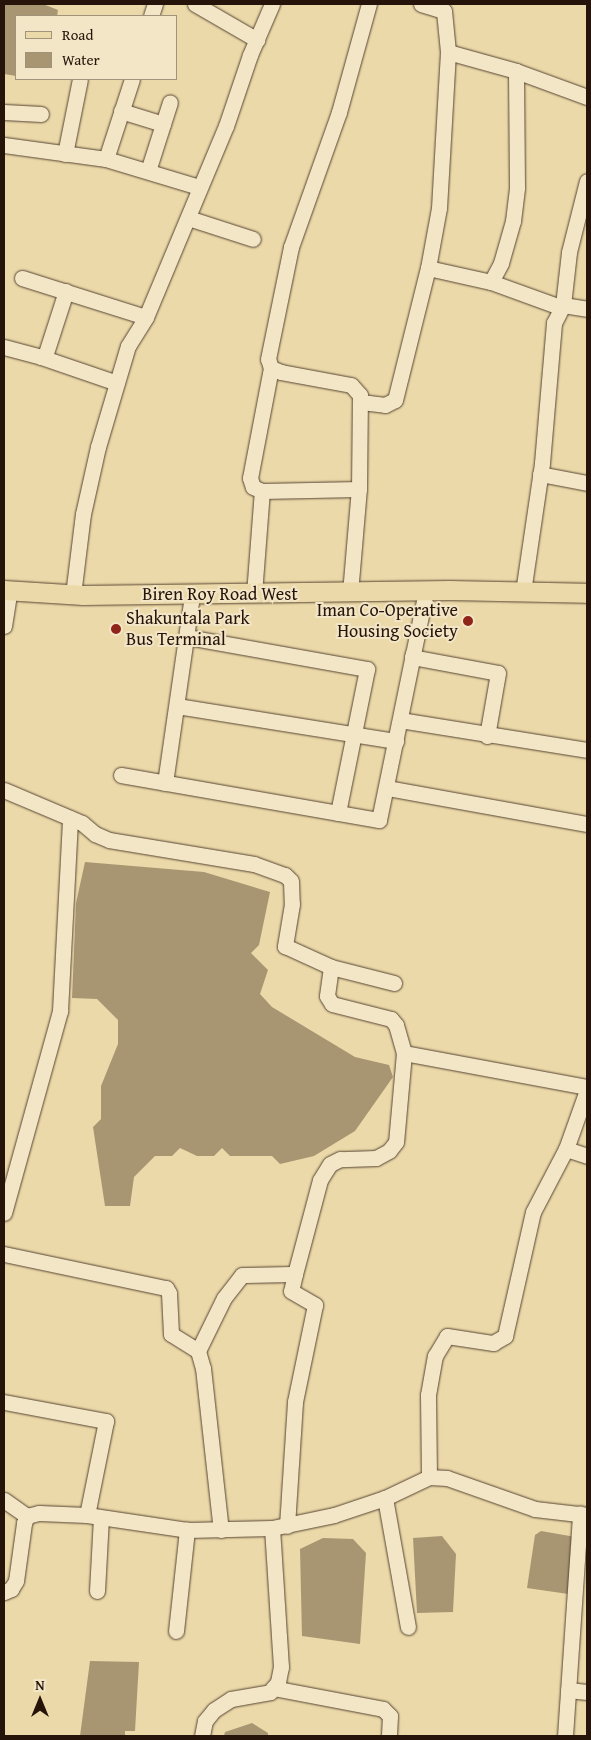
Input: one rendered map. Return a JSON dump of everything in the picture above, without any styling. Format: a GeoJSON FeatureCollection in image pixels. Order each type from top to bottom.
{"type":"FeatureCollection","features":[{"type":"Feature","properties":{"kind":"main road","name":"Biren Roy Road West"},"geometry":{"type":"LineString","coordinates":[[7,590],[73,595],[426,591],[587,593]]}},
{"type":"Feature","properties":{"kind":"street"},"geometry":{"type":"LineString","coordinates":[[195,4],[257,40]]}},
{"type":"Feature","properties":{"kind":"street"},"geometry":{"type":"LineString","coordinates":[[73,595],[84,514],[104,422],[128,346],[146,317],[188,218],[199,187],[226,126],[272,4]]}},
{"type":"Feature","properties":{"kind":"street"},"geometry":{"type":"LineString","coordinates":[[359,489],[262,491],[253,487],[250,478],[271,368],[268,349],[291,246],[339,112],[369,4]]}},
{"type":"Feature","properties":{"kind":"street"},"geometry":{"type":"LineString","coordinates":[[361,402],[385,405],[394,400],[428,268],[439,208],[448,52],[444,11],[421,4]]}},
{"type":"Feature","properties":{"kind":"street"},"geometry":{"type":"LineString","coordinates":[[448,52],[516,71],[587,97]]}},
{"type":"Feature","properties":{"kind":"street"},"geometry":{"type":"LineString","coordinates":[[491,282],[501,263],[514,212],[518,152],[516,71]]}},
{"type":"Feature","properties":{"kind":"street"},"geometry":{"type":"LineString","coordinates":[[65,154],[80,80]]}},
{"type":"Feature","properties":{"kind":"street"},"geometry":{"type":"LineString","coordinates":[[106,159],[132,80]]}},
{"type":"Feature","properties":{"kind":"street"},"geometry":{"type":"LineString","coordinates":[[148,171],[170,102]]}},
{"type":"Feature","properties":{"kind":"street"},"geometry":{"type":"LineString","coordinates":[[121,111],[163,124]]}},
{"type":"Feature","properties":{"kind":"street"},"geometry":{"type":"LineString","coordinates":[[4,112],[41,114]]}},
{"type":"Feature","properties":{"kind":"street"},"geometry":{"type":"LineString","coordinates":[[4,146],[106,159],[199,187]]}},
{"type":"Feature","properties":{"kind":"street"},"geometry":{"type":"LineString","coordinates":[[524,592],[540,474],[554,323],[561,306],[569,252],[587,181]]}},
{"type":"Feature","properties":{"kind":"street"},"geometry":{"type":"LineString","coordinates":[[188,218],[253,239]]}},
{"type":"Feature","properties":{"kind":"street"},"geometry":{"type":"LineString","coordinates":[[428,268],[491,282],[561,306],[587,309]]}},
{"type":"Feature","properties":{"kind":"street"},"geometry":{"type":"LineString","coordinates":[[22,278],[146,317]]}},
{"type":"Feature","properties":{"kind":"street"},"geometry":{"type":"LineString","coordinates":[[41,357],[46,353],[66,292]]}},
{"type":"Feature","properties":{"kind":"street"},"geometry":{"type":"LineString","coordinates":[[4,347],[41,357],[117,383]]}},
{"type":"Feature","properties":{"kind":"street"},"geometry":{"type":"LineString","coordinates":[[271,368],[351,385],[357,388],[361,402],[359,489],[350,593]]}},
{"type":"Feature","properties":{"kind":"street"},"geometry":{"type":"LineString","coordinates":[[540,474],[587,483]]}},
{"type":"Feature","properties":{"kind":"street"},"geometry":{"type":"LineString","coordinates":[[254,594],[262,491]]}},
{"type":"Feature","properties":{"kind":"street"},"geometry":{"type":"LineString","coordinates":[[4,626],[7,590]]}},
{"type":"Feature","properties":{"kind":"street"},"geometry":{"type":"LineString","coordinates":[[121,774],[379,820],[426,591]]}},
{"type":"Feature","properties":{"kind":"street"},"geometry":{"type":"LineString","coordinates":[[165,783],[192,595]]}},
{"type":"Feature","properties":{"kind":"street"},"geometry":{"type":"LineString","coordinates":[[187,637],[367,669],[338,813]]}},
{"type":"Feature","properties":{"kind":"street"},"geometry":{"type":"LineString","coordinates":[[413,653],[412,657],[498,673],[487,736]]}},
{"type":"Feature","properties":{"kind":"street"},"geometry":{"type":"LineString","coordinates":[[177,706],[396,741]]}},
{"type":"Feature","properties":{"kind":"street"},"geometry":{"type":"LineString","coordinates":[[400,720],[487,736],[587,750]]}},
{"type":"Feature","properties":{"kind":"street"},"geometry":{"type":"LineString","coordinates":[[387,788],[587,824]]}},
{"type":"Feature","properties":{"kind":"street"},"geometry":{"type":"LineString","coordinates":[[4,790],[70,818],[108,840],[254,864],[285,875],[291,882],[292,904],[285,946],[331,967],[394,984]]}},
{"type":"Feature","properties":{"kind":"street"},"geometry":{"type":"LineString","coordinates":[[4,1213],[60,1011],[70,818]]}},
{"type":"Feature","properties":{"kind":"street"},"geometry":{"type":"LineString","coordinates":[[202,1736],[205,1721],[214,1710],[231,1700],[259,1696],[273,1688],[281,1667],[280,1527],[295,1402],[315,1305],[291,1291],[320,1180],[330,1164],[340,1159],[376,1158],[389,1151],[396,1142],[404,1053],[391,1019],[329,1001],[331,967]]}},
{"type":"Feature","properties":{"kind":"street"},"geometry":{"type":"LineString","coordinates":[[404,1053],[587,1088],[584,1111],[533,1212],[505,1336],[493,1343],[447,1336],[435,1356],[428,1395],[429,1477]]}},
{"type":"Feature","properties":{"kind":"street"},"geometry":{"type":"LineString","coordinates":[[566,1149],[587,1156]]}},
{"type":"Feature","properties":{"kind":"street"},"geometry":{"type":"LineString","coordinates":[[4,1254],[166,1288],[169,1293],[171,1334],[198,1351],[204,1368],[221,1530]]}},
{"type":"Feature","properties":{"kind":"street"},"geometry":{"type":"LineString","coordinates":[[198,1351],[220,1305],[242,1275],[295,1274]]}},
{"type":"Feature","properties":{"kind":"street"},"geometry":{"type":"LineString","coordinates":[[4,1402],[106,1421],[94,1516],[97,1591]]}},
{"type":"Feature","properties":{"kind":"street"},"geometry":{"type":"LineString","coordinates":[[4,1500],[27,1516],[56,1512],[187,1530],[280,1527],[334,1515],[385,1498],[429,1477],[447,1478],[535,1509],[583,1514],[565,1736]]}},
{"type":"Feature","properties":{"kind":"street"},"geometry":{"type":"LineString","coordinates":[[385,1498],[408,1627]]}},
{"type":"Feature","properties":{"kind":"street"},"geometry":{"type":"LineString","coordinates":[[4,1592],[11,1589],[16,1581],[27,1516]]}},
{"type":"Feature","properties":{"kind":"street"},"geometry":{"type":"LineString","coordinates":[[176,1631],[187,1530]]}},
{"type":"Feature","properties":{"kind":"street"},"geometry":{"type":"LineString","coordinates":[[273,1688],[383,1709],[390,1716],[389,1736]]}},
{"type":"Feature","properties":{"kind":"street"},"geometry":{"type":"LineString","coordinates":[[568,1690],[587,1692]]}},
{"type":"Feature","properties":{"kind":"water"},"geometry":{"type":"Polygon","coordinates":[[[4,4],[43,4],[58,10],[57,15],[15,15],[15,76],[4,74],[4,4]]]}},
{"type":"Feature","properties":{"kind":"water"},"geometry":{"type":"Polygon","coordinates":[[[85,862],[204,872],[270,892],[259,945],[251,953],[268,970],[260,994],[272,1007],[355,1057],[389,1065],[393,1077],[355,1131],[314,1156],[280,1164],[272,1156],[230,1156],[222,1148],[214,1156],[197,1156],[180,1148],[172,1156],[155,1156],[134,1177],[130,1206],[105,1206],[93,1127],[101,1119],[101,1086],[118,1044],[118,1020],[97,999],[72,998],[76,903],[85,862]]]}},
{"type":"Feature","properties":{"kind":"water"},"geometry":{"type":"Polygon","coordinates":[[[541,1531],[587,1539],[582,1596],[527,1588],[535,1535],[541,1531]]]}},
{"type":"Feature","properties":{"kind":"water"},"geometry":{"type":"Polygon","coordinates":[[[442,1536],[456,1554],[453,1612],[417,1613],[413,1538],[442,1536]]]}},
{"type":"Feature","properties":{"kind":"water"},"geometry":{"type":"Polygon","coordinates":[[[323,1538],[353,1539],[366,1553],[360,1644],[302,1636],[300,1549],[323,1538]]]}},
{"type":"Feature","properties":{"kind":"water"},"geometry":{"type":"Polygon","coordinates":[[[90,1661],[139,1662],[135,1731],[125,1731],[125,1736],[80,1736],[90,1661]]]}},
{"type":"Feature","properties":{"kind":"water"},"geometry":{"type":"Polygon","coordinates":[[[252,1723],[268,1733],[268,1736],[224,1736],[225,1732],[252,1723]]]}},
{"type":"Feature","properties":{"kind":"place","name":"Iman Co-Operative Housing Society"},"geometry":{"type":"Point","coordinates":[468,621]}},
{"type":"Feature","properties":{"kind":"place","name":"Shakuntala Park Bus Terminal"},"geometry":{"type":"Point","coordinates":[116,629]}}]}
